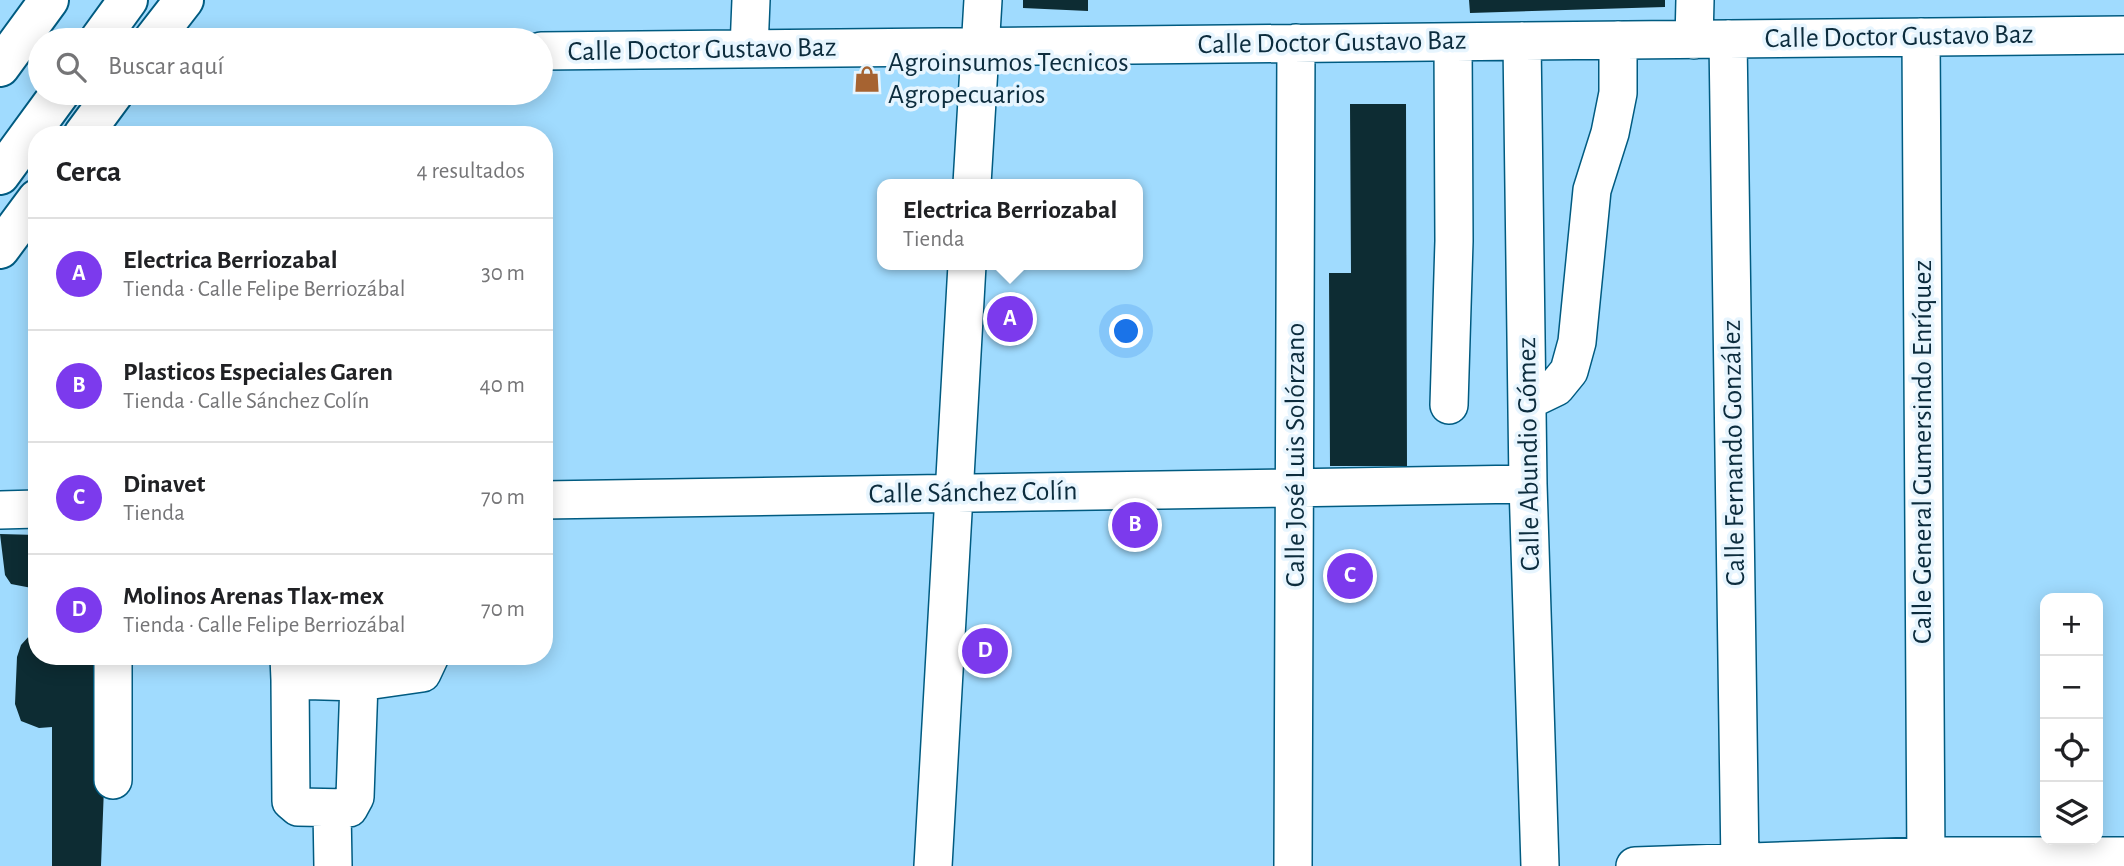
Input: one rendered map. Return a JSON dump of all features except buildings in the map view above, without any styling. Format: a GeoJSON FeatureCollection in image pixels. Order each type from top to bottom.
{"type":"FeatureCollection","features":[{"type":"Feature","properties":{"kind":"main road"},"geometry":{"type":"LineString","coordinates":[[29,28],[49,0]]}},
{"type":"Feature","properties":{"kind":"main road"},"geometry":{"type":"LineString","coordinates":[[108,28],[128,0]]}},
{"type":"Feature","properties":{"kind":"main road"},"geometry":{"type":"LineString","coordinates":[[162,28],[184,0]]}},
{"type":"Feature","properties":{"kind":"main road"},"geometry":{"type":"LineString","coordinates":[[0,67],[28,29]]}},
{"type":"Feature","properties":{"kind":"main road"},"geometry":{"type":"LineString","coordinates":[[36,126],[51,105]]}},
{"type":"Feature","properties":{"kind":"main road"},"geometry":{"type":"LineString","coordinates":[[90,126],[105,105]]}},
{"type":"Feature","properties":{"kind":"main road"},"geometry":{"type":"LineString","coordinates":[[0,174],[28,136]]}},
{"type":"Feature","properties":{"kind":"main road"},"geometry":{"type":"LineString","coordinates":[[0,249],[28,211]]}},
{"type":"Feature","properties":{"kind":"street"},"geometry":{"type":"LineString","coordinates":[[749,49],[751,0]]}},
{"type":"Feature","properties":{"kind":"street"},"geometry":{"type":"LineString","coordinates":[[972,179],[983,0]]}},
{"type":"Feature","properties":{"kind":"street","name":"Calle Fernando González"},"geometry":{"type":"LineString","coordinates":[[1695,0],[1711,39],[1740,863]]}},
{"type":"Feature","properties":{"kind":"street","name":"Calle Doctor Gustavo Baz"},"geometry":{"type":"LineString","coordinates":[[553,51],[2124,35]]}},
{"type":"Feature","properties":{"kind":"street","name":"Calle General Gumersindo Enríquez"},"geometry":{"type":"LineString","coordinates":[[1921,37],[1926,861]]}},
{"type":"Feature","properties":{"kind":"street"},"geometry":{"type":"LineString","coordinates":[[1527,401],[1556,387],[1569,371],[1577,342],[1591,190],[1610,133],[1618,93],[1618,40]]}},
{"type":"Feature","properties":{"kind":"street","name":"Calle Abundio Gómez"},"geometry":{"type":"LineString","coordinates":[[1522,41],[1528,484],[1540,866]]}},
{"type":"Feature","properties":{"kind":"street"},"geometry":{"type":"LineString","coordinates":[[1449,405],[1454,241],[1453,42]]}},
{"type":"Feature","properties":{"kind":"street","name":"Calle José Luis Solórzano"},"geometry":{"type":"LineString","coordinates":[[1293,866],[1297,488],[1296,43]]}},
{"type":"Feature","properties":{"kind":"street"},"geometry":{"type":"LineString","coordinates":[[933,866],[967,270]]}},
{"type":"Feature","properties":{"kind":"street","name":"Calle Sánchez Colín"},"geometry":{"type":"LineString","coordinates":[[553,500],[1528,484]]}},
{"type":"Feature","properties":{"kind":"street"},"geometry":{"type":"LineString","coordinates":[[0,510],[28,509]]}},
{"type":"Feature","properties":{"kind":"street"},"geometry":{"type":"LineString","coordinates":[[113,665],[113,780]]}},
{"type":"Feature","properties":{"kind":"street"},"geometry":{"type":"LineString","coordinates":[[359,682],[355,803],[349,808],[298,807],[291,802],[289,668],[359,682],[422,673],[426,665]]}},
{"type":"Feature","properties":{"kind":"street"},"geometry":{"type":"LineString","coordinates":[[332,809],[334,866]]}},
{"type":"Feature","properties":{"kind":"street"},"geometry":{"type":"LineString","coordinates":[[1635,866],[2124,856]]}},
{"type":"Feature","properties":{"kind":"place","name":"Agroinsumos Tecnicos Agropecuarios"},"geometry":{"type":"Point","coordinates":[867,79]}},
{"type":"Feature","properties":{"kind":"place","name":"Electrica Berriozabal"},"geometry":{"type":"Point","coordinates":[1010,319]}},
{"type":"Feature","properties":{"kind":"place","name":"Plasticos Especiales Garen"},"geometry":{"type":"Point","coordinates":[1135,525]}},
{"type":"Feature","properties":{"kind":"place","name":"Dinavet"},"geometry":{"type":"Point","coordinates":[1350,576]}},
{"type":"Feature","properties":{"kind":"place","name":"Molinos Arenas Tlax-mex"},"geometry":{"type":"Point","coordinates":[985,651]}}]}
